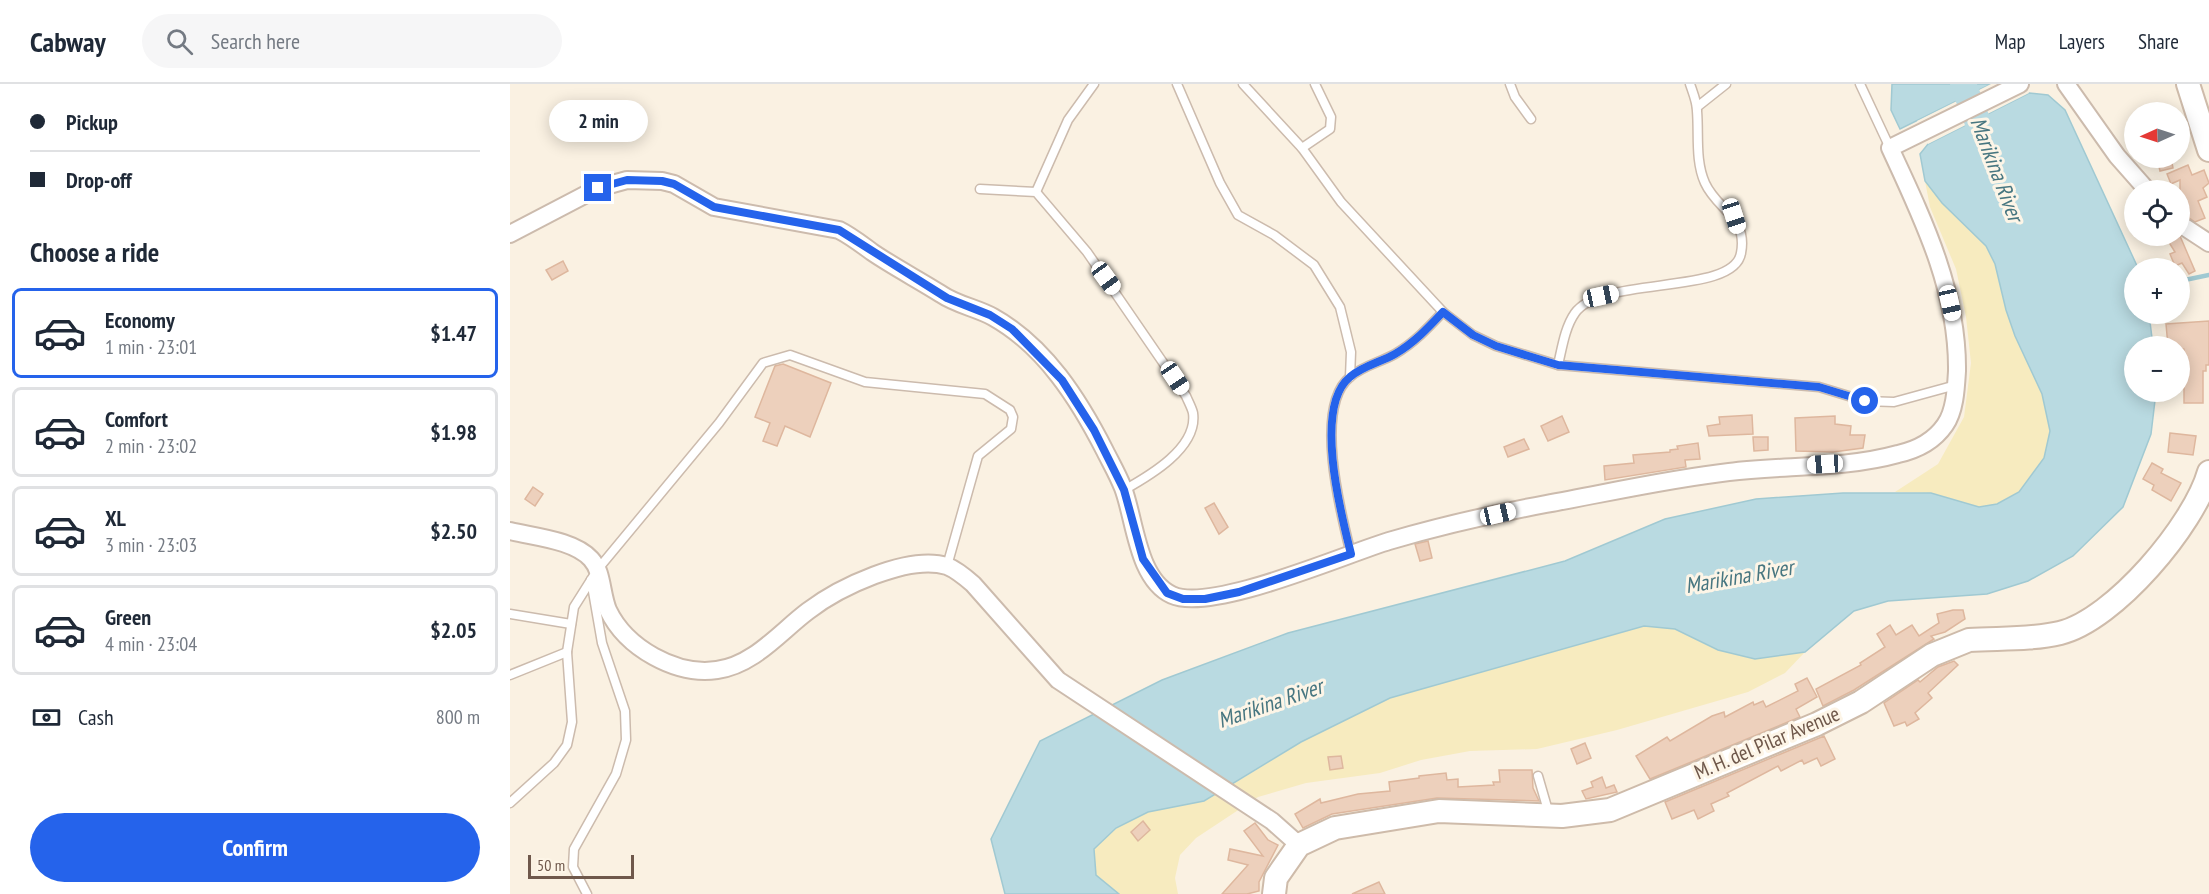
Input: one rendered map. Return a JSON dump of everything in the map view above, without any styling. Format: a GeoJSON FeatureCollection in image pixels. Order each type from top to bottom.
{"type":"FeatureCollection","features":[{"type":"Feature","properties":{"kind":"street"},"geometry":{"type":"LineString","coordinates":[[510,234],[598,188],[627,180],[662,181],[674,184],[714,207],[839,230],[947,298],[990,315],[1021,336],[1062,380],[1094,430],[1124,490],[1143,559],[1167,593],[1183,599],[1205,599],[1239,592],[1351,554],[1444,527],[1600,494],[1726,472],[1847,463],[1902,453],[1931,441],[1947,423],[1956,385],[1954,322],[1946,285],[1920,213],[1890,148],[2020,84]]}},
{"type":"Feature","properties":{"kind":"street"},"geometry":{"type":"LineString","coordinates":[[2066,84],[2117,156],[2138,180]]}},
{"type":"Feature","properties":{"kind":"street"},"geometry":{"type":"LineString","coordinates":[[2188,84],[2209,150]]}},
{"type":"Feature","properties":{"kind":"street"},"geometry":{"type":"LineString","coordinates":[[2190,231],[2209,243]]}},
{"type":"Feature","properties":{"kind":"street","name":"M. H. del Pilar Avenue"},"geometry":{"type":"LineString","coordinates":[[1274,894],[1276,878],[1299,845],[1335,828],[1439,811],[1549,815],[1589,814],[1610,810],[1817,724],[1861,702],[1932,655],[1955,644],[1969,640],[2061,633],[2081,626],[2098,615],[2168,547],[2195,507],[2209,472]]}},
{"type":"Feature","properties":{"kind":"street"},"geometry":{"type":"LineString","coordinates":[[510,531],[579,550],[590,557],[609,612],[624,631],[642,650],[664,662],[695,671],[719,670],[742,662],[763,649],[831,594],[866,579],[914,565],[946,566],[960,573],[973,584],[1041,663],[1080,696],[1261,813],[1299,845]]}},
{"type":"Feature","properties":{"kind":"lane"},"geometry":{"type":"LineString","coordinates":[[1036,192],[1068,120],[1094,84]]}},
{"type":"Feature","properties":{"kind":"lane"},"geometry":{"type":"LineString","coordinates":[[1177,84],[1220,183],[1238,215],[1274,235],[1314,265],[1340,307],[1351,352],[1350,377]]}},
{"type":"Feature","properties":{"kind":"lane"},"geometry":{"type":"LineString","coordinates":[[1243,84],[1302,148],[1341,202],[1443,312],[1473,335],[1496,346],[1558,365],[1819,387],[1865,401],[1894,402],[1956,385]]}},
{"type":"Feature","properties":{"kind":"lane"},"geometry":{"type":"LineString","coordinates":[[1302,148],[1330,129],[1331,117],[1315,84]]}},
{"type":"Feature","properties":{"kind":"lane"},"geometry":{"type":"LineString","coordinates":[[1510,84],[1515,97],[1531,119]]}},
{"type":"Feature","properties":{"kind":"lane"},"geometry":{"type":"LineString","coordinates":[[1558,365],[1567,331],[1575,312],[1586,303],[1634,289],[1688,282],[1719,274],[1733,267],[1741,255],[1742,239],[1734,216],[1719,202],[1705,183],[1700,161],[1697,107],[1690,84]]}},
{"type":"Feature","properties":{"kind":"lane"},"geometry":{"type":"LineString","coordinates":[[1697,107],[1726,84]]}},
{"type":"Feature","properties":{"kind":"lane"},"geometry":{"type":"LineString","coordinates":[[1860,84],[1890,148]]}},
{"type":"Feature","properties":{"kind":"lane"},"geometry":{"type":"LineString","coordinates":[[980,189],[1036,192],[1116,290],[1186,396],[1193,414],[1181,447],[1171,459],[1124,490]]}},
{"type":"Feature","properties":{"kind":"lane"},"geometry":{"type":"LineString","coordinates":[[1351,554],[1336,495],[1331,459],[1333,422],[1340,390],[1350,377],[1416,340],[1443,312]]}},
{"type":"Feature","properties":{"kind":"lane"},"geometry":{"type":"LineString","coordinates":[[510,803],[554,763],[567,745],[572,722],[567,652],[574,607],[595,574],[719,423],[763,363],[790,355],[865,382],[985,394],[1010,410],[1013,417],[1011,429],[978,456],[946,566]]}},
{"type":"Feature","properties":{"kind":"lane"},"geometry":{"type":"LineString","coordinates":[[587,894],[573,867],[574,849],[616,774],[626,740],[624,711],[602,643],[595,574]]}},
{"type":"Feature","properties":{"kind":"lane"},"geometry":{"type":"LineString","coordinates":[[510,614],[571,624]]}},
{"type":"Feature","properties":{"kind":"lane"},"geometry":{"type":"LineString","coordinates":[[510,675],[567,652]]}},
{"type":"Feature","properties":{"kind":"lane"},"geometry":{"type":"LineString","coordinates":[[1538,776],[1549,815]]}},
{"type":"Feature","properties":{"kind":"sand"},"geometry":{"type":"Polygon","coordinates":[[[1925,181],[1942,203],[1986,246],[1995,264],[2006,310],[2042,394],[2050,431],[2044,459],[2019,492],[1997,504],[1979,507],[1931,493],[1895,492],[1938,464],[1964,417],[1971,363],[1966,317],[1956,269],[1930,207],[1925,181]]]}},
{"type":"Feature","properties":{"kind":"sand"},"geometry":{"type":"Polygon","coordinates":[[[1644,626],[1675,629],[1718,650],[1755,659],[1805,652],[1785,673],[1748,692],[1617,730],[1537,749],[1470,751],[1421,760],[1380,773],[1306,783],[1258,797],[1196,838],[1180,855],[1175,878],[1178,894],[1119,894],[1096,875],[1094,849],[1116,828],[1148,812],[1172,807],[1243,778],[1301,742],[1390,698],[1644,626]]]}},
{"type":"Feature","properties":{"kind":"water"},"geometry":{"type":"Polygon","coordinates":[[[1892,84],[1991,84],[1900,129],[1891,110],[1892,84]]]}},
{"type":"Feature","properties":{"kind":"water"},"geometry":{"type":"Polygon","coordinates":[[[2029,93],[2048,95],[2065,110],[2124,238],[2124,246],[2128,246],[2133,258],[2124,258],[2124,324],[2150,324],[2152,336],[2124,336],[2124,402],[2155,402],[2151,434],[2123,507],[2073,556],[2028,581],[1987,594],[1888,601],[1854,611],[1805,652],[1755,659],[1718,650],[1675,629],[1644,626],[1390,698],[1301,742],[1204,801],[1148,812],[1116,828],[1094,849],[1096,875],[1119,894],[1005,894],[991,839],[1040,741],[1162,680],[1288,633],[1565,561],[1665,519],[1756,499],[1843,493],[1931,493],[1979,507],[1997,504],[2019,492],[2044,458],[2050,431],[2042,394],[2015,336],[1995,264],[1986,246],[1942,203],[1925,181],[1920,154],[1928,144],[2029,93]]]}},
{"type":"Feature","properties":{"kind":"pier"},"geometry":{"type":"Polygon","coordinates":[[[1994,84],[1992,87],[1918,124],[1917,121],[1994,84]]]}},
{"type":"Feature","properties":{"kind":"pier"},"geometry":{"type":"Polygon","coordinates":[[[2028,91],[2029,93],[1928,144],[1926,141],[2028,91]]]}},
{"type":"Feature","properties":{"kind":"building"},"geometry":{"type":"Polygon","coordinates":[[[2181,168],[2189,168],[2192,175],[2204,170],[2209,183],[2203,188],[2207,197],[2198,201],[2205,218],[2195,222],[2190,218],[2190,180],[2169,180],[2167,174],[2181,168]]]}},
{"type":"Feature","properties":{"kind":"building"},"geometry":{"type":"Polygon","coordinates":[[[2171,246],[2184,246],[2189,258],[2172,258],[2170,254],[2175,252],[2171,246]]]}},
{"type":"Feature","properties":{"kind":"building"},"geometry":{"type":"Polygon","coordinates":[[[2190,259],[2195,271],[2190,274],[2190,259]]]}},
{"type":"Feature","properties":{"kind":"building"},"geometry":{"type":"Polygon","coordinates":[[[563,261],[568,271],[552,280],[546,270],[563,261]]]}},
{"type":"Feature","properties":{"kind":"building"},"geometry":{"type":"Polygon","coordinates":[[[2209,321],[2209,365],[2206,365],[2206,371],[2203,371],[2203,403],[2184,403],[2190,402],[2190,336],[2167,336],[2166,324],[2209,321]]]}},
{"type":"Feature","properties":{"kind":"building"},"geometry":{"type":"Polygon","coordinates":[[[783,364],[831,383],[810,437],[785,426],[777,446],[763,441],[770,423],[755,417],[775,366],[783,364]]]}},
{"type":"Feature","properties":{"kind":"building"},"geometry":{"type":"Polygon","coordinates":[[[1752,415],[1753,434],[1709,436],[1707,426],[1720,424],[1719,417],[1752,415]]]}},
{"type":"Feature","properties":{"kind":"building"},"geometry":{"type":"Polygon","coordinates":[[[1562,416],[1569,432],[1548,441],[1541,426],[1562,416]]]}},
{"type":"Feature","properties":{"kind":"building"},"geometry":{"type":"Polygon","coordinates":[[[1835,416],[1835,424],[1851,426],[1850,435],[1865,435],[1863,448],[1833,452],[1796,451],[1795,418],[1835,416]]]}},
{"type":"Feature","properties":{"kind":"building"},"geometry":{"type":"Polygon","coordinates":[[[2170,433],[2196,436],[2193,455],[2168,452],[2170,433]]]}},
{"type":"Feature","properties":{"kind":"building"},"geometry":{"type":"Polygon","coordinates":[[[1753,437],[1768,437],[1768,450],[1754,451],[1753,437]]]}},
{"type":"Feature","properties":{"kind":"building"},"geometry":{"type":"Polygon","coordinates":[[[1524,439],[1529,449],[1508,457],[1504,447],[1524,439]]]}},
{"type":"Feature","properties":{"kind":"building"},"geometry":{"type":"Polygon","coordinates":[[[1698,443],[1700,459],[1685,460],[1686,467],[1605,480],[1604,466],[1634,463],[1633,455],[1670,452],[1670,450],[1678,449],[1677,446],[1698,443]]]}},
{"type":"Feature","properties":{"kind":"building"},"geometry":{"type":"Polygon","coordinates":[[[2152,463],[2163,469],[2161,473],[2181,483],[2171,501],[2152,490],[2154,485],[2143,479],[2152,463]]]}},
{"type":"Feature","properties":{"kind":"building"},"geometry":{"type":"Polygon","coordinates":[[[533,487],[543,494],[535,506],[525,499],[533,487]]]}},
{"type":"Feature","properties":{"kind":"building"},"geometry":{"type":"Polygon","coordinates":[[[1214,503],[1228,527],[1219,534],[1205,508],[1214,503]]]}},
{"type":"Feature","properties":{"kind":"building"},"geometry":{"type":"Polygon","coordinates":[[[1428,541],[1432,558],[1420,561],[1415,544],[1428,541]]]}},
{"type":"Feature","properties":{"kind":"building"},"geometry":{"type":"Polygon","coordinates":[[[1963,610],[1965,619],[1945,632],[1931,636],[1934,639],[1854,690],[1823,706],[1816,689],[1861,665],[1860,663],[1885,647],[1877,634],[1890,625],[1896,635],[1912,625],[1919,636],[1939,623],[1937,614],[1963,610]]]}},
{"type":"Feature","properties":{"kind":"building"},"geometry":{"type":"Polygon","coordinates":[[[1954,661],[1958,665],[1928,693],[1932,698],[1915,713],[1919,719],[1907,726],[1905,722],[1894,726],[1884,703],[1918,680],[1920,682],[1938,667],[1954,661]]]}},
{"type":"Feature","properties":{"kind":"building"},"geometry":{"type":"Polygon","coordinates":[[[1807,678],[1817,697],[1796,709],[1800,717],[1650,779],[1636,756],[1667,737],[1670,741],[1712,716],[1724,712],[1725,717],[1753,702],[1754,705],[1763,701],[1766,707],[1798,691],[1795,684],[1807,678]]]}},
{"type":"Feature","properties":{"kind":"building"},"geometry":{"type":"Polygon","coordinates":[[[1824,736],[1835,759],[1821,766],[1817,758],[1804,764],[1802,760],[1781,771],[1778,766],[1727,793],[1729,796],[1711,804],[1714,811],[1698,819],[1694,810],[1672,819],[1665,802],[1824,736]]]}},
{"type":"Feature","properties":{"kind":"building"},"geometry":{"type":"Polygon","coordinates":[[[1585,743],[1591,758],[1577,764],[1571,749],[1585,743]]]}},
{"type":"Feature","properties":{"kind":"building"},"geometry":{"type":"Polygon","coordinates":[[[1341,756],[1343,768],[1330,770],[1328,757],[1341,756]]]}},
{"type":"Feature","properties":{"kind":"building"},"geometry":{"type":"Polygon","coordinates":[[[1499,770],[1532,770],[1533,788],[1539,801],[1437,798],[1332,814],[1303,828],[1295,814],[1320,799],[1321,803],[1358,794],[1390,791],[1389,782],[1419,778],[1419,776],[1446,773],[1447,780],[1458,779],[1458,787],[1494,785],[1493,782],[1500,782],[1499,770]]]}},
{"type":"Feature","properties":{"kind":"building"},"geometry":{"type":"Polygon","coordinates":[[[1602,777],[1606,788],[1614,785],[1617,792],[1586,799],[1582,791],[1593,787],[1591,782],[1602,777]]]}},
{"type":"Feature","properties":{"kind":"building"},"geometry":{"type":"Polygon","coordinates":[[[1143,821],[1150,830],[1138,841],[1131,832],[1143,821]]]}},
{"type":"Feature","properties":{"kind":"building"},"geometry":{"type":"Polygon","coordinates":[[[1255,823],[1268,840],[1278,845],[1259,882],[1259,891],[1247,894],[1222,894],[1248,865],[1228,860],[1230,849],[1263,856],[1244,831],[1255,823]]]}},
{"type":"Feature","properties":{"kind":"building"},"geometry":{"type":"Polygon","coordinates":[[[1379,882],[1385,894],[1352,894],[1379,882]]]}},
{"type":"Feature","properties":{"kind":"waterway","name":"Marikina River"},"geometry":{"type":"LineString","coordinates":[[1963,84],[1989,151]]}},
{"type":"Feature","properties":{"kind":"waterway"},"geometry":{"type":"LineString","coordinates":[[2190,279],[2209,275]]}},
{"type":"Feature","properties":{"kind":"route"},"geometry":{"type":"LineString","coordinates":[[598,188],[627,180],[662,181],[674,184],[698,200],[714,207],[839,230],[947,298],[990,315],[1012,329],[1037,351],[1062,380],[1079,405],[1124,490],[1134,534],[1143,559],[1167,593],[1183,599],[1205,599],[1239,592],[1351,554],[1336,495],[1331,459],[1333,422],[1340,390],[1350,377],[1395,354],[1416,340],[1443,312],[1473,335],[1496,346],[1529,358],[1558,365],[1819,387],[1865,401]]}}]}
